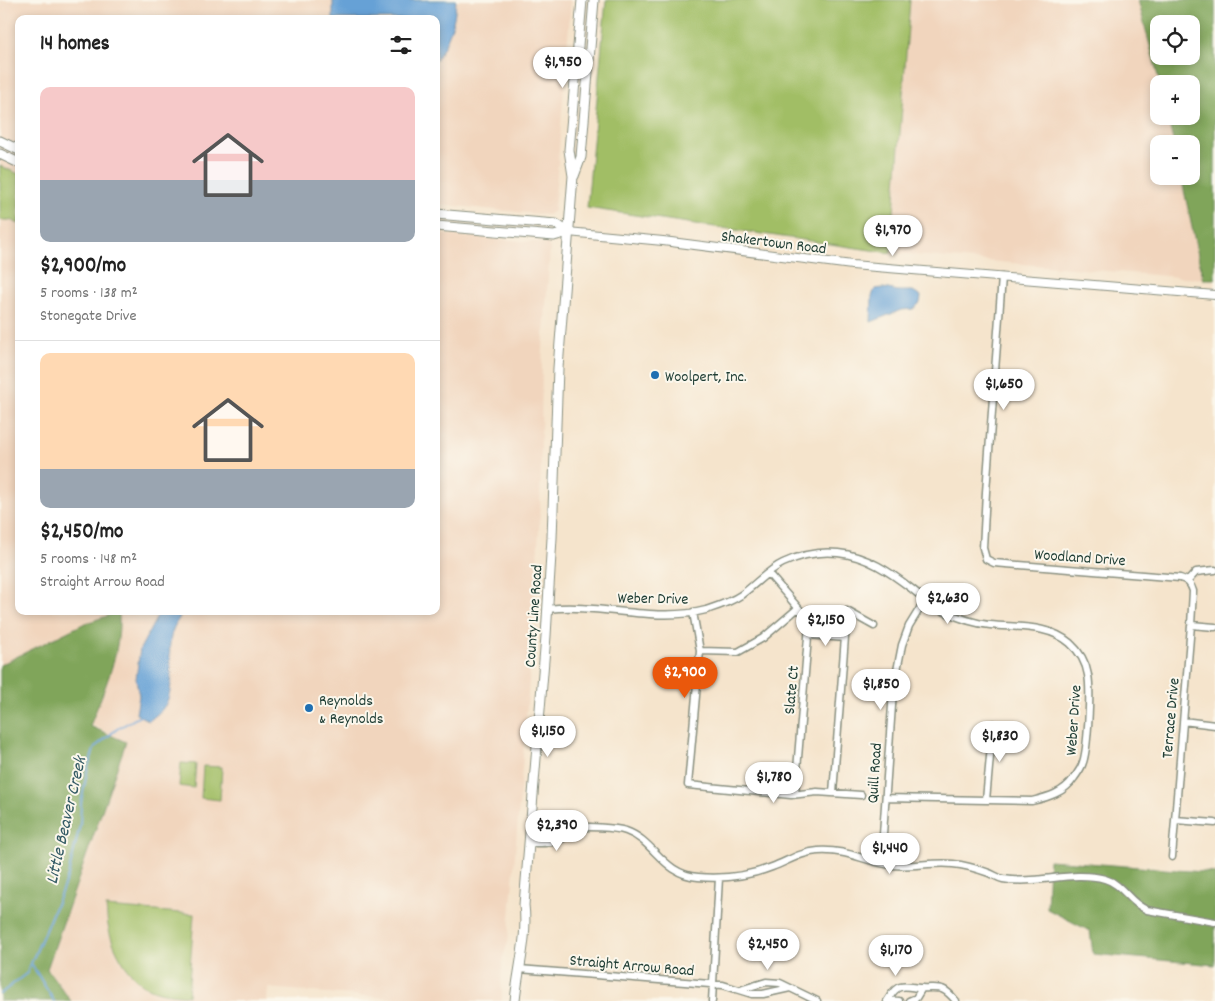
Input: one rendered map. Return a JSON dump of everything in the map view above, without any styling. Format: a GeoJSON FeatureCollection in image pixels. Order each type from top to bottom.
{"type":"FeatureCollection","features":[{"type":"Feature","properties":{"kind":"main road"},"geometry":{"type":"LineString","coordinates":[[574,176],[569,150],[582,0]]}},
{"type":"Feature","properties":{"kind":"main road"},"geometry":{"type":"LineString","coordinates":[[574,176],[581,157],[594,0]]}},
{"type":"Feature","properties":{"kind":"main road"},"geometry":{"type":"LineString","coordinates":[[581,10],[593,11]]}},
{"type":"Feature","properties":{"kind":"main road"},"geometry":{"type":"LineString","coordinates":[[0,140],[15,148]]}},
{"type":"Feature","properties":{"kind":"main road"},"geometry":{"type":"LineString","coordinates":[[0,154],[15,161]]}},
{"type":"Feature","properties":{"kind":"main road","name":"County Line Road"},"geometry":{"type":"LineString","coordinates":[[515,1001],[522,956],[524,904],[548,609],[558,368],[574,176]]}},
{"type":"Feature","properties":{"kind":"main road"},"geometry":{"type":"LineString","coordinates":[[440,214],[556,224],[568,232]]}},
{"type":"Feature","properties":{"kind":"main road"},"geometry":{"type":"LineString","coordinates":[[440,226],[554,236],[568,232]]}},
{"type":"Feature","properties":{"kind":"street","name":"Shakertown Road"},"geometry":{"type":"LineString","coordinates":[[568,232],[663,241],[852,265],[1215,295]]}},
{"type":"Feature","properties":{"kind":"street","name":"Woodland Drive"},"geometry":{"type":"LineString","coordinates":[[1002,277],[984,554],[989,561],[994,563],[1180,578],[1188,581]]}},
{"type":"Feature","properties":{"kind":"street","name":"Weber Drive"},"geometry":{"type":"LineString","coordinates":[[548,609],[565,607],[666,614],[706,610],[732,600],[782,563],[800,556],[821,552],[854,555],[871,562],[947,613],[989,625],[1040,629],[1055,633],[1071,643],[1086,669],[1090,688],[1085,753],[1082,766],[1073,780],[1062,790],[1048,797],[1032,801],[886,798]]}},
{"type":"Feature","properties":{"kind":"street"},"geometry":{"type":"LineString","coordinates":[[1188,581],[1196,572],[1215,570]]}},
{"type":"Feature","properties":{"kind":"street","name":"Slate Ct"},"geometry":{"type":"LineString","coordinates":[[768,573],[797,609],[807,618],[809,625],[795,794]]}},
{"type":"Feature","properties":{"kind":"street","name":"Terrace Drive"},"geometry":{"type":"LineString","coordinates":[[1172,857],[1193,591],[1188,581]]}},
{"type":"Feature","properties":{"kind":"street","name":"Quill Road"},"geometry":{"type":"LineString","coordinates":[[883,834],[896,667],[909,626],[925,600]]}},
{"type":"Feature","properties":{"kind":"street"},"geometry":{"type":"LineString","coordinates":[[700,651],[738,652],[763,638],[797,609]]}},
{"type":"Feature","properties":{"kind":"street"},"geometry":{"type":"LineString","coordinates":[[833,793],[847,611],[874,626]]}},
{"type":"Feature","properties":{"kind":"street"},"geometry":{"type":"LineString","coordinates":[[693,612],[700,651],[688,785],[795,794],[817,792],[861,795]]}},
{"type":"Feature","properties":{"kind":"street"},"geometry":{"type":"LineString","coordinates":[[1191,625],[1215,627]]}},
{"type":"Feature","properties":{"kind":"street"},"geometry":{"type":"LineString","coordinates":[[809,635],[845,638]]}},
{"type":"Feature","properties":{"kind":"street"},"geometry":{"type":"LineString","coordinates":[[1183,722],[1215,725]]}},
{"type":"Feature","properties":{"kind":"street"},"geometry":{"type":"LineString","coordinates":[[986,800],[992,724]]}},
{"type":"Feature","properties":{"kind":"street"},"geometry":{"type":"LineString","coordinates":[[1175,820],[1215,823]]}},
{"type":"Feature","properties":{"kind":"street"},"geometry":{"type":"LineString","coordinates":[[531,830],[547,831],[565,826],[572,830],[591,828],[619,829],[641,839],[675,870],[685,875],[696,877],[719,878],[752,874],[815,851],[843,852],[892,865],[952,864],[1002,879],[1038,880],[1092,877],[1106,879],[1124,890],[1139,907],[1147,910],[1215,922]]}},
{"type":"Feature","properties":{"kind":"street"},"geometry":{"type":"LineString","coordinates":[[530,843],[554,842],[568,835],[572,830]]}},
{"type":"Feature","properties":{"kind":"street"},"geometry":{"type":"LineString","coordinates":[[712,1001],[719,878]]}},
{"type":"Feature","properties":{"kind":"street","name":"Straight Arrow Road"},"geometry":{"type":"LineString","coordinates":[[520,969],[724,985],[752,994],[763,994],[790,988]]}},
{"type":"Feature","properties":{"kind":"street","name":"Straight Arrow Road"},"geometry":{"type":"LineString","coordinates":[[742,990],[766,982],[780,983],[817,1001]]}},
{"type":"Feature","properties":{"kind":"street"},"geometry":{"type":"LineString","coordinates":[[899,1001],[888,1000],[891,993],[899,987],[932,987],[949,992],[956,1001]]}},
{"type":"Feature","properties":{"kind":"street"},"geometry":{"type":"LineString","coordinates":[[909,1001],[916,998],[922,988]]}},
{"type":"Feature","properties":{"kind":"shaded area"},"geometry":{"type":"Polygon","coordinates":[[[0,0],[571,0],[554,211],[548,215],[440,204],[440,15],[15,15],[15,615],[440,615],[440,234],[547,243],[550,248],[542,363],[540,513],[535,593],[530,630],[531,656],[508,942],[503,957],[501,978],[502,1001],[425,1001],[268,988],[267,1001],[71,1001],[47,970],[126,742],[0,677],[0,0]]]}},
{"type":"Feature","properties":{"kind":"shaded area"},"geometry":{"type":"Polygon","coordinates":[[[910,0],[1138,0],[1150,46],[1150,65],[1155,65],[1158,75],[1150,75],[1150,125],[1169,125],[1172,135],[1150,135],[1150,185],[1183,185],[1203,279],[891,253],[910,0]]]}},
{"type":"Feature","properties":{"kind":"green space"},"geometry":{"type":"Polygon","coordinates":[[[606,0],[910,0],[891,253],[587,208],[606,0]]]}},
{"type":"Feature","properties":{"kind":"green space"},"geometry":{"type":"Polygon","coordinates":[[[1138,0],[1215,0],[1215,279],[1203,279],[1183,185],[1200,185],[1200,135],[1172,135],[1169,125],[1200,125],[1200,75],[1158,75],[1155,65],[1200,65],[1200,15],[1150,15],[1150,46],[1138,0]]]}},
{"type":"Feature","properties":{"kind":"green space"},"geometry":{"type":"Polygon","coordinates":[[[0,166],[15,172],[15,222],[0,220],[0,166]]]}},
{"type":"Feature","properties":{"kind":"green space"},"geometry":{"type":"Polygon","coordinates":[[[110,615],[119,615],[115,657],[90,726],[126,742],[47,969],[71,1001],[0,1001],[0,665],[83,624],[110,615]]]}},
{"type":"Feature","properties":{"kind":"green space"},"geometry":{"type":"Polygon","coordinates":[[[181,763],[196,764],[194,788],[179,786],[181,763]]]}},
{"type":"Feature","properties":{"kind":"green space"},"geometry":{"type":"Polygon","coordinates":[[[203,766],[222,767],[220,800],[201,798],[203,766]]]}},
{"type":"Feature","properties":{"kind":"green space"},"geometry":{"type":"Polygon","coordinates":[[[1049,860],[1215,873],[1215,965],[1093,954],[1090,931],[1047,909],[1049,860]]]}},
{"type":"Feature","properties":{"kind":"green space"},"geometry":{"type":"Polygon","coordinates":[[[106,907],[194,914],[188,996],[156,991],[147,987],[134,976],[114,946],[108,927],[106,907]]]}},
{"type":"Feature","properties":{"kind":"water"},"geometry":{"type":"Polygon","coordinates":[[[333,0],[456,0],[450,32],[440,54],[440,15],[333,15],[333,0]]]}},
{"type":"Feature","properties":{"kind":"water"},"geometry":{"type":"Polygon","coordinates":[[[875,289],[913,291],[921,296],[920,303],[913,309],[901,310],[871,322],[872,296],[875,289]]]}},
{"type":"Feature","properties":{"kind":"water"},"geometry":{"type":"Polygon","coordinates":[[[158,615],[182,615],[171,634],[170,692],[166,704],[149,721],[136,714],[139,696],[136,679],[140,649],[158,615]]]}},
{"type":"Feature","properties":{"kind":"waterway","name":"Little Beaver Creek"},"geometry":{"type":"LineString","coordinates":[[0,994],[27,973],[68,876],[80,825],[81,803],[88,767],[95,747],[117,729],[140,716]]}},
{"type":"Feature","properties":{"kind":"waterway"},"geometry":{"type":"LineString","coordinates":[[32,965],[54,1001]]}},
{"type":"Feature","properties":{"kind":"place","name":"Woolpert, Inc."},"geometry":{"type":"Point","coordinates":[655,375]}},
{"type":"Feature","properties":{"kind":"place","name":"Reynolds & Reynolds"},"geometry":{"type":"Point","coordinates":[309,708]}}]}
